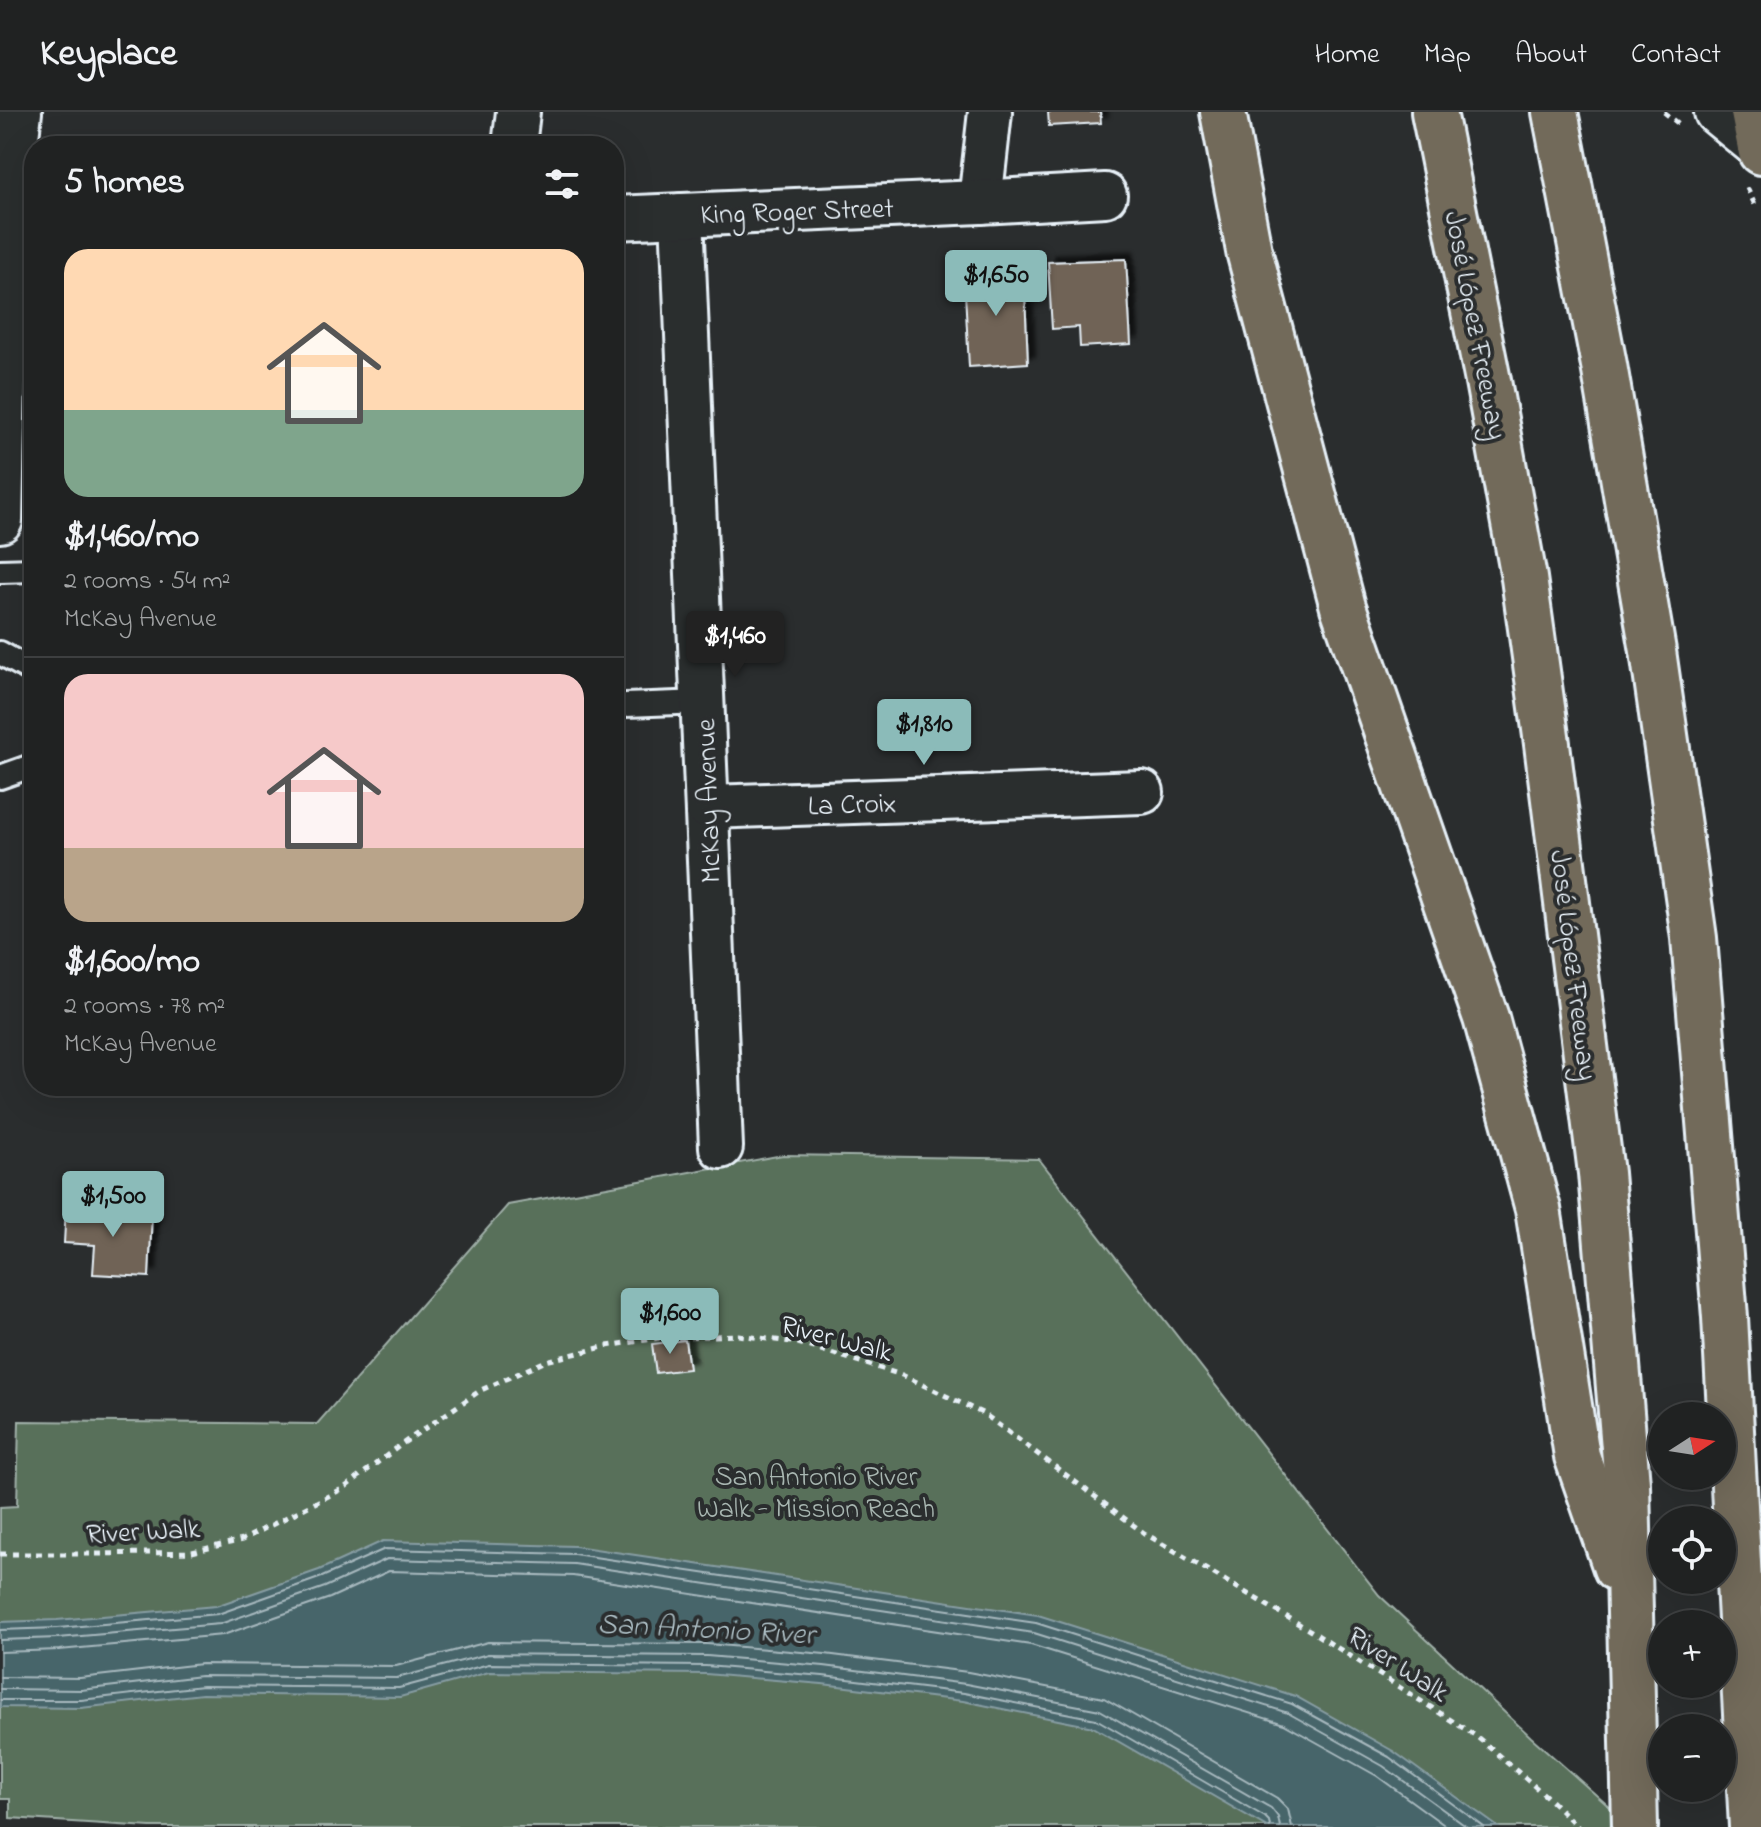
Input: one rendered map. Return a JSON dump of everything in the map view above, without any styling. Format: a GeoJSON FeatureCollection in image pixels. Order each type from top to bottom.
{"type":"FeatureCollection","features":[{"type":"Feature","properties":{"kind":"highway"},"geometry":{"type":"LineString","coordinates":[[1223,112],[1249,251],[1343,607],[1486,1018],[1538,1209],[1577,1456],[1631,1608]]}},
{"type":"Feature","properties":{"kind":"highway","name":"José López Freeway"},"geometry":{"type":"LineString","coordinates":[[1434,112],[1518,547],[1548,751],[1601,1173],[1627,1484],[1635,1827]]}},
{"type":"Feature","properties":{"kind":"highway"},"geometry":{"type":"LineString","coordinates":[[1753,112],[1761,149]]}},
{"type":"Feature","properties":{"kind":"highway"},"geometry":{"type":"LineString","coordinates":[[1556,116],[1604,365],[1653,651],[1694,938],[1725,1317],[1754,1827]]}},
{"type":"Feature","properties":{"kind":"highway"},"geometry":{"type":"LineString","coordinates":[[1754,1827],[1761,1780]]}},
{"type":"Feature","properties":{"kind":"street"},"geometry":{"type":"LineString","coordinates":[[0,520],[20,246],[9,193],[19,112]]}},
{"type":"Feature","properties":{"kind":"street"},"geometry":{"type":"LineString","coordinates":[[515,136],[518,112]]}},
{"type":"Feature","properties":{"kind":"street"},"geometry":{"type":"LineString","coordinates":[[980,202],[990,112]]}},
{"type":"Feature","properties":{"kind":"street"},"geometry":{"type":"LineString","coordinates":[[1717,112],[1761,149]]}},
{"type":"Feature","properties":{"kind":"street","name":"King Roger Street"},"geometry":{"type":"LineString","coordinates":[[624,218],[1105,195]]}},
{"type":"Feature","properties":{"kind":"street","name":"McKay Avenue"},"geometry":{"type":"LineString","coordinates":[[682,215],[721,1147]]}},
{"type":"Feature","properties":{"kind":"street","name":"La Croix"},"geometry":{"type":"LineString","coordinates":[[707,807],[1142,792]]}},
{"type":"Feature","properties":{"kind":"lane"},"geometry":{"type":"LineString","coordinates":[[0,571],[24,570]]}},
{"type":"Feature","properties":{"kind":"lane"},"geometry":{"type":"LineString","coordinates":[[0,653],[24,666]]}},
{"type":"Feature","properties":{"kind":"lane"},"geometry":{"type":"LineString","coordinates":[[624,705],[703,702]]}},
{"type":"Feature","properties":{"kind":"lane"},"geometry":{"type":"LineString","coordinates":[[0,777],[24,769]]}},
{"type":"Feature","properties":{"kind":"path","name":"River Walk"},"geometry":{"type":"LineString","coordinates":[[0,1554],[192,1552],[242,1540],[344,1488],[481,1390],[546,1361],[607,1346],[659,1338],[738,1335],[798,1343],[902,1375],[984,1414],[1144,1533],[1311,1631],[1476,1736],[1578,1827]]}},
{"type":"Feature","properties":{"kind":"green space","name":"San Antonio River Walk - Mission Reach"},"geometry":{"type":"Polygon","coordinates":[[[783,1155],[1039,1159],[1379,1595],[1632,1827],[150,1827],[10,1818],[10,1799],[0,1799],[0,1507],[17,1506],[19,1421],[317,1424],[508,1205],[783,1155]]]}},
{"type":"Feature","properties":{"kind":"water","name":"San Antonio River"},"geometry":{"type":"Polygon","coordinates":[[[383,1541],[575,1546],[1038,1615],[1295,1696],[1393,1751],[1498,1827],[1267,1827],[1093,1727],[963,1701],[706,1674],[489,1672],[400,1697],[202,1694],[81,1708],[0,1707],[0,1622],[216,1606],[319,1570],[383,1541]]]}},
{"type":"Feature","properties":{"kind":"building"},"geometry":{"type":"Polygon","coordinates":[[[1048,112],[1100,112],[1101,123],[1049,126],[1048,112]]]}},
{"type":"Feature","properties":{"kind":"building"},"geometry":{"type":"Polygon","coordinates":[[[1126,259],[1131,344],[1080,347],[1079,327],[1052,329],[1048,262],[1126,259]]]}},
{"type":"Feature","properties":{"kind":"building"},"geometry":{"type":"Polygon","coordinates":[[[1024,270],[1028,363],[969,367],[964,274],[1024,270]]]}},
{"type":"Feature","properties":{"kind":"building"},"geometry":{"type":"Polygon","coordinates":[[[66,1207],[152,1212],[149,1277],[93,1274],[95,1245],[64,1243],[66,1207]]]}},
{"type":"Feature","properties":{"kind":"building"},"geometry":{"type":"Polygon","coordinates":[[[685,1340],[689,1369],[656,1373],[652,1344],[685,1340]]]}}]}
